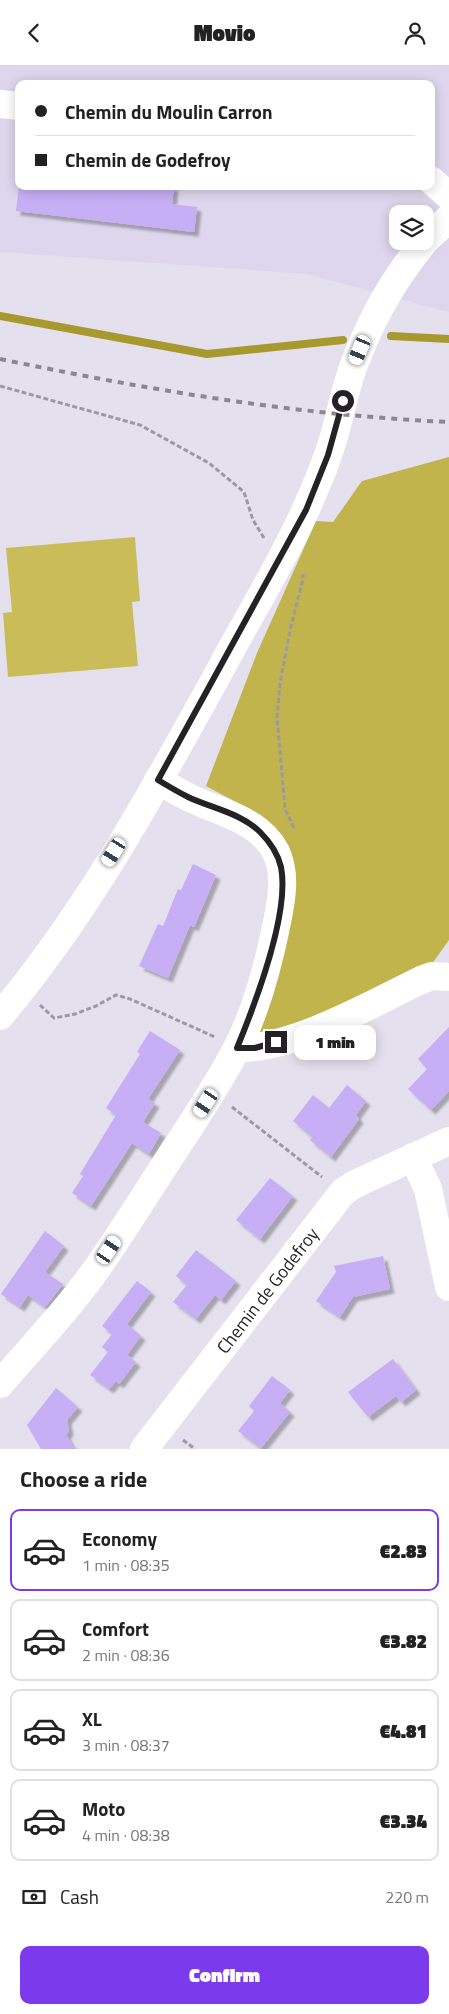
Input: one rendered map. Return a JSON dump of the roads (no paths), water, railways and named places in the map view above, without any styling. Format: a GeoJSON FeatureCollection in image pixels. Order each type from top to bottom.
{"type":"FeatureCollection","features":[{"type":"Feature","properties":{"kind":"street"},"geometry":{"type":"LineString","coordinates":[[0,104],[15,106]]}},
{"type":"Feature","properties":{"kind":"street"},"geometry":{"type":"LineString","coordinates":[[435,184],[449,196]]}},
{"type":"Feature","properties":{"kind":"street"},"geometry":{"type":"LineString","coordinates":[[434,232],[449,217]]}},
{"type":"Feature","properties":{"kind":"street"},"geometry":{"type":"LineString","coordinates":[[0,1016],[26,986],[136,818],[306,510],[328,455],[354,365],[374,319],[403,271],[418,250]]}},
{"type":"Feature","properties":{"kind":"street"},"geometry":{"type":"LineString","coordinates":[[0,1384],[72,1301],[99,1265],[216,1086],[230,1044],[256,998],[273,945],[280,904],[281,868],[275,851],[259,831],[239,818],[188,797],[158,780]]}},
{"type":"Feature","properties":{"kind":"street"},"geometry":{"type":"LineString","coordinates":[[230,1044],[255,1048],[312,1031],[421,980],[432,977],[449,977]]}},
{"type":"Feature","properties":{"kind":"street","name":"Chemin de Godefroy"},"geometry":{"type":"LineString","coordinates":[[144,1449],[343,1192],[355,1184],[449,1141]]}},
{"type":"Feature","properties":{"kind":"street"},"geometry":{"type":"LineString","coordinates":[[413,1157],[428,1189],[449,1287]]}},
{"type":"Feature","properties":{"kind":"waterway"},"geometry":{"type":"LineString","coordinates":[[0,316],[207,354],[343,340]]}},
{"type":"Feature","properties":{"kind":"waterway"},"geometry":{"type":"LineString","coordinates":[[391,336],[449,339]]}},
{"type":"Feature","properties":{"kind":"railway"},"geometry":{"type":"LineString","coordinates":[[0,359],[167,391],[279,407],[335,414],[449,422]]}}]}
